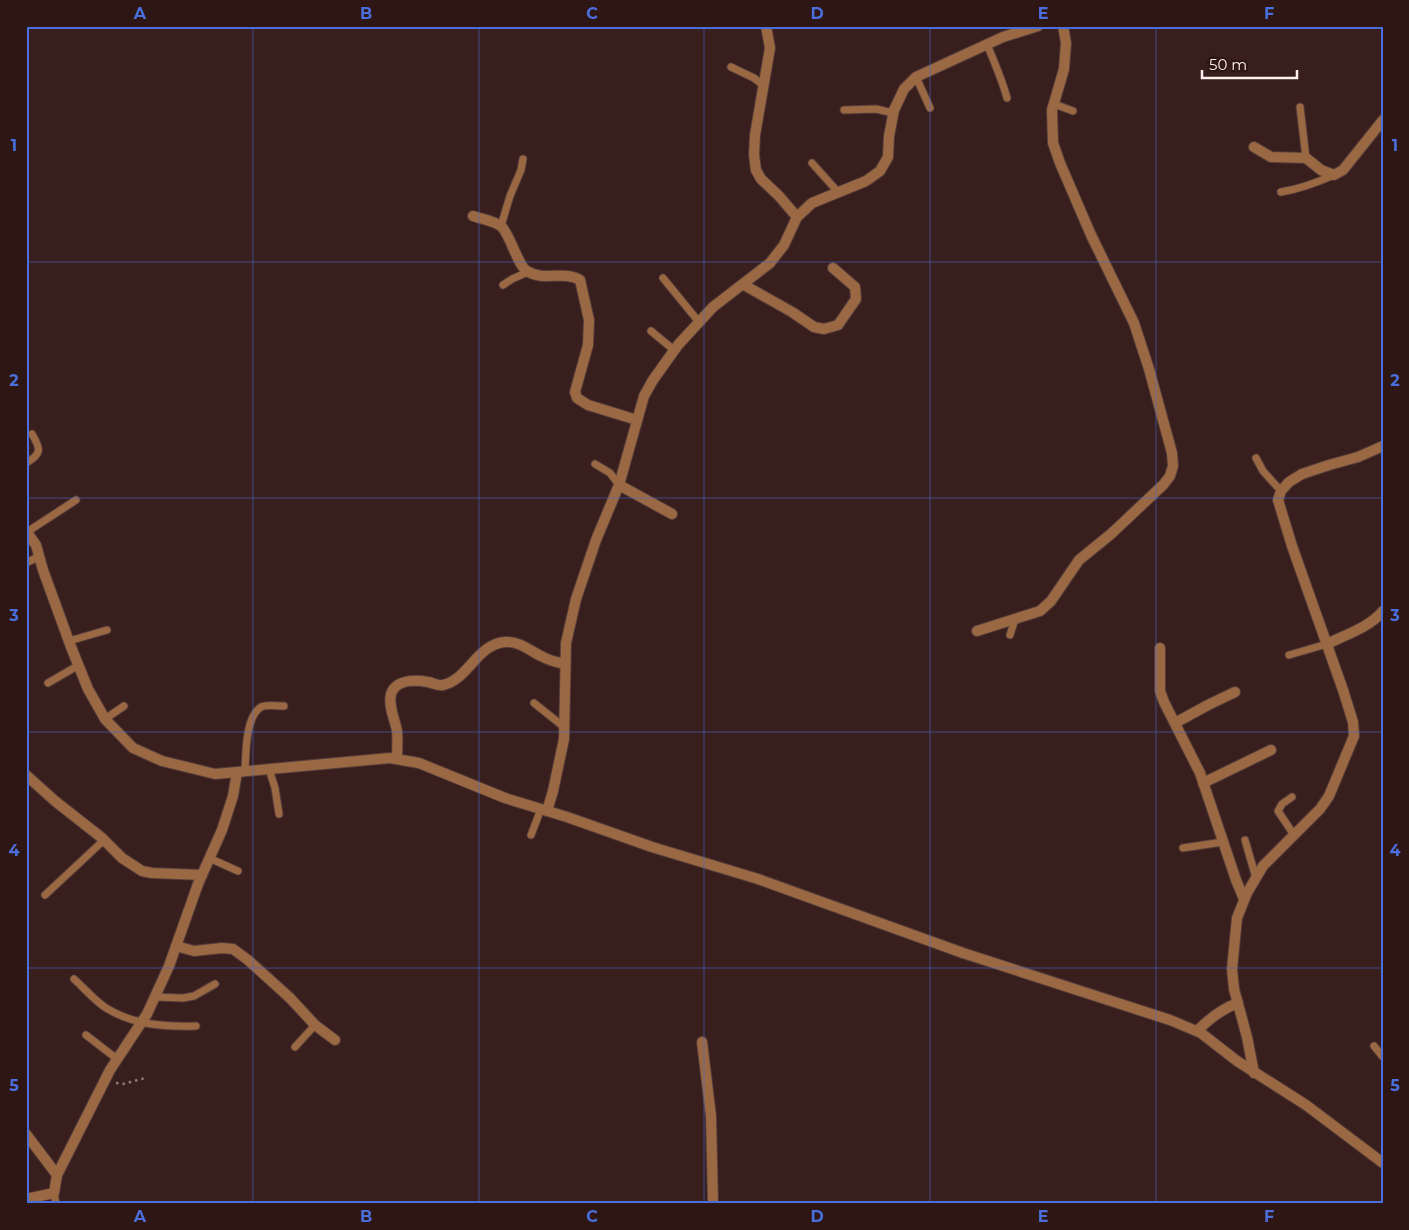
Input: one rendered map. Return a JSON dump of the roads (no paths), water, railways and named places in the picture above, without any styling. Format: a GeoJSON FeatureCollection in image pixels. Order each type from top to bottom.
{"type":"FeatureCollection","features":[{"type":"Feature","properties":{"kind":"street"},"geometry":{"type":"LineString","coordinates":[[766,26],[770,48],[755,135],[754,155],[756,170],[761,179],[797,217]]}},
{"type":"Feature","properties":{"kind":"street"},"geometry":{"type":"LineString","coordinates":[[544,810],[553,791],[564,739],[566,643],[576,599],[596,540],[619,485],[644,396],[653,380],[674,350],[713,307],[744,285],[770,263],[784,245],[797,217],[812,203],[866,181],[880,171],[888,157],[893,113],[904,90],[916,77],[987,44],[1010,31],[1038,26]]}},
{"type":"Feature","properties":{"kind":"street"},"geometry":{"type":"LineString","coordinates":[[976,631],[1040,611],[1051,601],[1079,560],[1111,534],[1163,485],[1170,476],[1173,466],[1166,428],[1134,323],[1091,235],[1053,143],[1051,126],[1054,104],[1064,68],[1066,43],[1063,26]]}},
{"type":"Feature","properties":{"kind":"street"},"geometry":{"type":"LineString","coordinates":[[1254,147],[1270,157],[1306,158],[1321,170],[1334,175],[1343,170],[1383,120]]}},
{"type":"Feature","properties":{"kind":"street"},"geometry":{"type":"LineString","coordinates":[[473,216],[501,226],[511,241],[524,269],[528,272],[546,276],[573,275],[580,280],[589,320],[588,345],[575,392],[577,398],[588,405],[637,420]]}},
{"type":"Feature","properties":{"kind":"street"},"geometry":{"type":"LineString","coordinates":[[744,285],[792,312],[814,327],[830,328],[838,325],[853,305],[856,296],[855,288],[833,268]]}},
{"type":"Feature","properties":{"kind":"street"},"geometry":{"type":"LineString","coordinates":[[1254,1073],[1232,969],[1237,918],[1244,899],[1263,866],[1320,809],[1329,796],[1354,736],[1353,722],[1280,512],[1278,500],[1281,491],[1289,482],[1302,474],[1329,464],[1358,457],[1383,446]]}},
{"type":"Feature","properties":{"kind":"street"},"geometry":{"type":"LineString","coordinates":[[619,485],[672,514]]}},
{"type":"Feature","properties":{"kind":"street"},"geometry":{"type":"LineString","coordinates":[[27,531],[36,545],[43,570],[88,688],[104,718],[133,748],[162,761],[215,774],[393,758],[419,763],[505,798],[652,847],[758,879],[963,953],[1170,1020],[1197,1031],[1254,1073],[1306,1105],[1383,1164]]}},
{"type":"Feature","properties":{"kind":"street"},"geometry":{"type":"LineString","coordinates":[[1327,644],[1370,622],[1383,611]]}},
{"type":"Feature","properties":{"kind":"street"},"geometry":{"type":"LineString","coordinates":[[393,758],[397,732],[392,718],[391,693],[398,685],[410,681],[441,685],[453,681],[491,646],[503,642],[515,643],[529,648],[552,661],[565,664]]}},
{"type":"Feature","properties":{"kind":"street"},"geometry":{"type":"LineString","coordinates":[[1160,648],[1160,691],[1200,773],[1244,899]]}},
{"type":"Feature","properties":{"kind":"street"},"geometry":{"type":"LineString","coordinates":[[1174,723],[1235,692]]}},
{"type":"Feature","properties":{"kind":"street"},"geometry":{"type":"LineString","coordinates":[[1203,783],[1271,750]]}},
{"type":"Feature","properties":{"kind":"street"},"geometry":{"type":"LineString","coordinates":[[26,1199],[54,1193],[57,1175],[106,1078],[154,998],[176,946],[202,874],[222,830],[241,771]]}},
{"type":"Feature","properties":{"kind":"street"},"geometry":{"type":"LineString","coordinates":[[26,775],[104,840],[122,858],[142,871],[152,874],[202,874]]}},
{"type":"Feature","properties":{"kind":"street"},"geometry":{"type":"LineString","coordinates":[[176,946],[194,951],[222,948],[233,949],[290,998],[315,1025],[335,1040]]}},
{"type":"Feature","properties":{"kind":"street"},"geometry":{"type":"LineString","coordinates":[[1197,1031],[1225,1007],[1238,1003]]}},
{"type":"Feature","properties":{"kind":"street"},"geometry":{"type":"LineString","coordinates":[[702,1042],[711,1116],[713,1204]]}},
{"type":"Feature","properties":{"kind":"street"},"geometry":{"type":"LineString","coordinates":[[26,1134],[57,1175]]}},
{"type":"Feature","properties":{"kind":"lane"},"geometry":{"type":"LineString","coordinates":[[987,44],[996,70],[1003,81],[1007,98]]}},
{"type":"Feature","properties":{"kind":"lane"},"geometry":{"type":"LineString","coordinates":[[731,67],[754,78],[764,86]]}},
{"type":"Feature","properties":{"kind":"lane"},"geometry":{"type":"LineString","coordinates":[[916,77],[930,108]]}},
{"type":"Feature","properties":{"kind":"lane"},"geometry":{"type":"LineString","coordinates":[[1054,104],[1073,111]]}},
{"type":"Feature","properties":{"kind":"lane"},"geometry":{"type":"LineString","coordinates":[[1300,107],[1306,158]]}},
{"type":"Feature","properties":{"kind":"lane"},"geometry":{"type":"LineString","coordinates":[[844,110],[876,109],[893,113]]}},
{"type":"Feature","properties":{"kind":"lane"},"geometry":{"type":"LineString","coordinates":[[501,226],[510,196],[521,170],[523,159]]}},
{"type":"Feature","properties":{"kind":"lane"},"geometry":{"type":"LineString","coordinates":[[812,163],[838,192]]}},
{"type":"Feature","properties":{"kind":"lane"},"geometry":{"type":"LineString","coordinates":[[1281,192],[1315,184],[1334,175]]}},
{"type":"Feature","properties":{"kind":"lane"},"geometry":{"type":"LineString","coordinates":[[503,285],[528,272]]}},
{"type":"Feature","properties":{"kind":"lane"},"geometry":{"type":"LineString","coordinates":[[663,278],[699,322]]}},
{"type":"Feature","properties":{"kind":"lane"},"geometry":{"type":"LineString","coordinates":[[651,331],[674,350]]}},
{"type":"Feature","properties":{"kind":"lane"},"geometry":{"type":"LineString","coordinates":[[26,463],[36,457],[39,452],[39,445],[32,434]]}},
{"type":"Feature","properties":{"kind":"lane"},"geometry":{"type":"LineString","coordinates":[[1256,458],[1263,471],[1281,491]]}},
{"type":"Feature","properties":{"kind":"lane"},"geometry":{"type":"LineString","coordinates":[[595,464],[610,473],[619,485]]}},
{"type":"Feature","properties":{"kind":"lane"},"geometry":{"type":"LineString","coordinates":[[27,531],[76,500]]}},
{"type":"Feature","properties":{"kind":"lane"},"geometry":{"type":"LineString","coordinates":[[26,563],[40,556]]}},
{"type":"Feature","properties":{"kind":"lane"},"geometry":{"type":"LineString","coordinates":[[1010,635],[1015,619]]}},
{"type":"Feature","properties":{"kind":"lane"},"geometry":{"type":"LineString","coordinates":[[69,641],[107,630]]}},
{"type":"Feature","properties":{"kind":"lane"},"geometry":{"type":"LineString","coordinates":[[1289,654],[1327,644]]}},
{"type":"Feature","properties":{"kind":"lane"},"geometry":{"type":"LineString","coordinates":[[48,683],[79,665]]}},
{"type":"Feature","properties":{"kind":"lane"},"geometry":{"type":"LineString","coordinates":[[534,703],[564,727]]}},
{"type":"Feature","properties":{"kind":"lane"},"geometry":{"type":"LineString","coordinates":[[241,771],[253,715],[266,705],[284,706]]}},
{"type":"Feature","properties":{"kind":"lane"},"geometry":{"type":"LineString","coordinates":[[104,718],[124,706]]}},
{"type":"Feature","properties":{"kind":"lane"},"geometry":{"type":"LineString","coordinates":[[269,769],[275,788],[279,814]]}},
{"type":"Feature","properties":{"kind":"lane"},"geometry":{"type":"LineString","coordinates":[[1292,797],[1282,804],[1278,811],[1294,835]]}},
{"type":"Feature","properties":{"kind":"lane"},"geometry":{"type":"LineString","coordinates":[[531,835],[544,810]]}},
{"type":"Feature","properties":{"kind":"lane"},"geometry":{"type":"LineString","coordinates":[[45,895],[104,840]]}},
{"type":"Feature","properties":{"kind":"lane"},"geometry":{"type":"LineString","coordinates":[[1245,840],[1256,878]]}},
{"type":"Feature","properties":{"kind":"lane"},"geometry":{"type":"LineString","coordinates":[[1183,848],[1223,842]]}},
{"type":"Feature","properties":{"kind":"lane"},"geometry":{"type":"LineString","coordinates":[[210,858],[238,871]]}},
{"type":"Feature","properties":{"kind":"lane"},"geometry":{"type":"LineString","coordinates":[[74,979],[105,1008],[140,1024],[166,1027],[196,1026]]}},
{"type":"Feature","properties":{"kind":"lane"},"geometry":{"type":"LineString","coordinates":[[154,998],[194,996],[215,984]]}},
{"type":"Feature","properties":{"kind":"lane"},"geometry":{"type":"LineString","coordinates":[[295,1047],[315,1025]]}},
{"type":"Feature","properties":{"kind":"lane"},"geometry":{"type":"LineString","coordinates":[[86,1035],[117,1059]]}},
{"type":"Feature","properties":{"kind":"lane"},"geometry":{"type":"LineString","coordinates":[[1374,1046],[1383,1058]]}},
{"type":"Feature","properties":{"kind":"lane"},"geometry":{"type":"LineString","coordinates":[[54,1193],[56,1204]]}}]}
